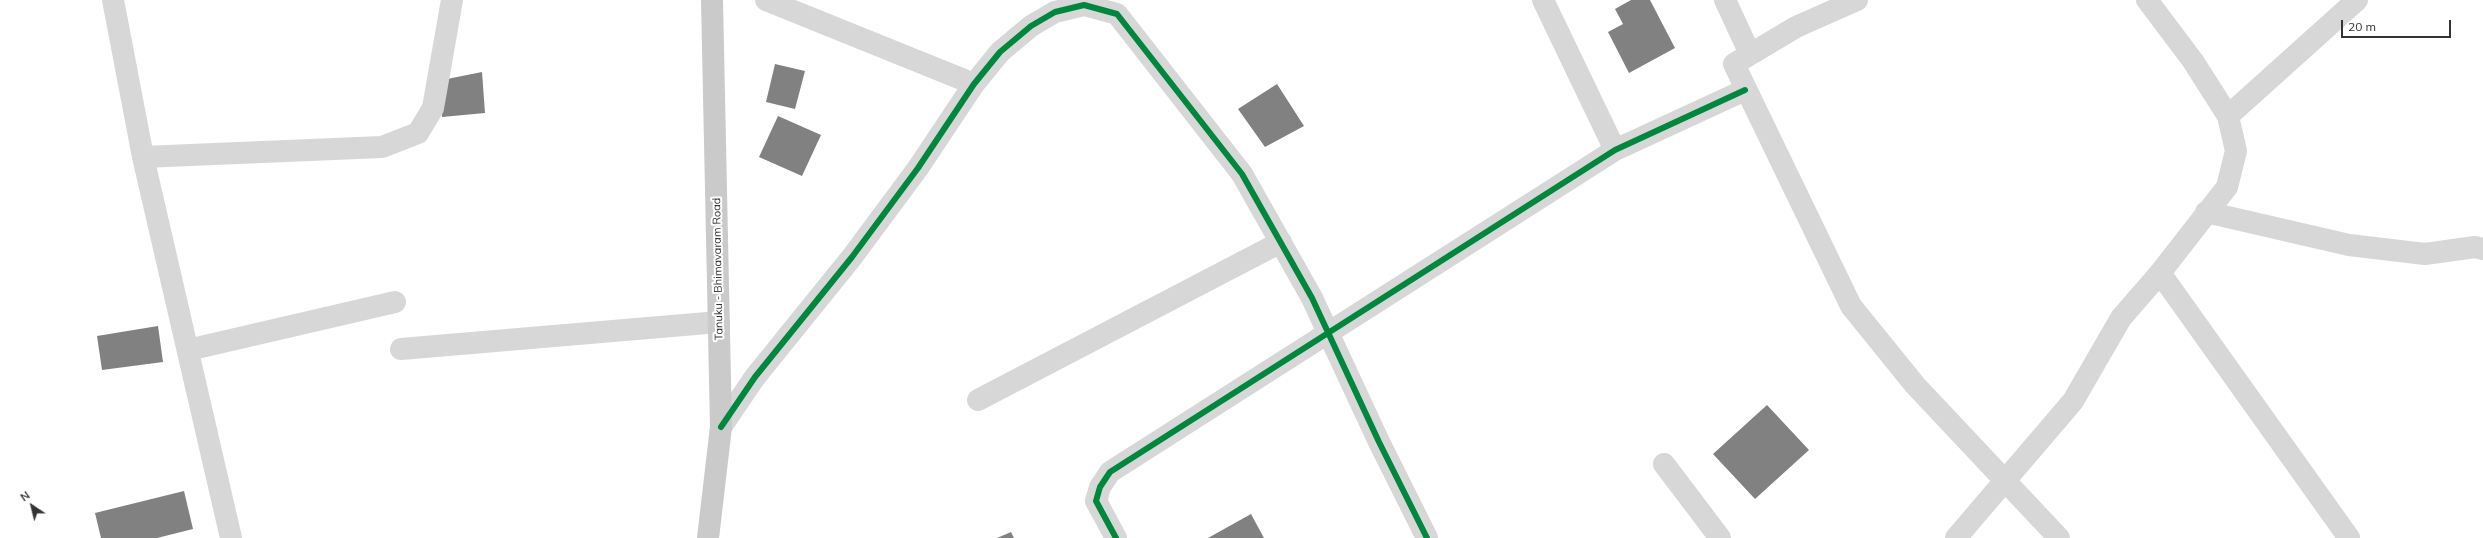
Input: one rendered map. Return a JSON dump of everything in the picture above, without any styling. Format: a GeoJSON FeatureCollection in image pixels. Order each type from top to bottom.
{"type":"FeatureCollection","features":[{"type":"Feature","properties":{"kind":"main road","name":"Tanuku - Bhimavaram Road"},"geometry":{"type":"LineString","coordinates":[[708,538],[721,427],[712,0]]}},
{"type":"Feature","properties":{"kind":"street"},"geometry":{"type":"LineString","coordinates":[[114,0],[143,157],[231,538]]}},
{"type":"Feature","properties":{"kind":"street"},"geometry":{"type":"LineString","coordinates":[[143,157],[382,147],[418,133],[433,108],[452,0]]}},
{"type":"Feature","properties":{"kind":"street"},"geometry":{"type":"LineString","coordinates":[[766,0],[974,84]]}},
{"type":"Feature","properties":{"kind":"street"},"geometry":{"type":"LineString","coordinates":[[1543,0],[1615,150]]}},
{"type":"Feature","properties":{"kind":"street"},"geometry":{"type":"LineString","coordinates":[[1725,0],[1750,54]]}},
{"type":"Feature","properties":{"kind":"street"},"geometry":{"type":"LineString","coordinates":[[1857,0],[1796,27],[1734,64],[1745,90],[1851,306],[1915,385],[2059,538]]}},
{"type":"Feature","properties":{"kind":"street"},"geometry":{"type":"LineString","coordinates":[[1956,538],[2073,401],[2121,318],[2160,273],[2206,212],[2227,187],[2236,151],[2228,116],[2193,61],[2147,0]]}},
{"type":"Feature","properties":{"kind":"street"},"geometry":{"type":"LineString","coordinates":[[2228,116],[2357,0]]}},
{"type":"Feature","properties":{"kind":"street"},"geometry":{"type":"LineString","coordinates":[[721,427],[755,377],[852,257],[918,168],[974,84],[1000,52],[1031,26],[1055,12],[1084,5],[1118,14],[1242,174],[1312,298],[1379,442],[1427,538]]}},
{"type":"Feature","properties":{"kind":"street"},"geometry":{"type":"LineString","coordinates":[[1116,538],[1096,501],[1100,487],[1110,472],[1615,150],[1745,90]]}},
{"type":"Feature","properties":{"kind":"street"},"geometry":{"type":"LineString","coordinates":[[2206,212],[2349,244],[2425,254],[2475,247],[2483,249]]}},
{"type":"Feature","properties":{"kind":"street"},"geometry":{"type":"LineString","coordinates":[[978,400],[1281,242]]}},
{"type":"Feature","properties":{"kind":"street"},"geometry":{"type":"LineString","coordinates":[[2160,273],[2349,538]]}},
{"type":"Feature","properties":{"kind":"street"},"geometry":{"type":"LineString","coordinates":[[188,350],[395,302]]}},
{"type":"Feature","properties":{"kind":"street"},"geometry":{"type":"LineString","coordinates":[[401,348],[719,322]]}},
{"type":"Feature","properties":{"kind":"street"},"geometry":{"type":"LineString","coordinates":[[1664,464],[1720,538]]}},
{"type":"Feature","properties":{"kind":"building"},"geometry":{"type":"Polygon","coordinates":[[[1631,0],[1650,0],[1675,48],[1629,73],[1608,32],[1623,24],[1615,9],[1631,0]]]}},
{"type":"Feature","properties":{"kind":"building"},"geometry":{"type":"Polygon","coordinates":[[[775,64],[805,71],[795,109],[766,102],[775,64]]]}},
{"type":"Feature","properties":{"kind":"building"},"geometry":{"type":"Polygon","coordinates":[[[482,72],[485,113],[442,117],[442,80],[482,72]]]}},
{"type":"Feature","properties":{"kind":"building"},"geometry":{"type":"Polygon","coordinates":[[[1277,84],[1304,126],[1265,147],[1238,109],[1277,84]]]}},
{"type":"Feature","properties":{"kind":"building"},"geometry":{"type":"Polygon","coordinates":[[[778,116],[821,135],[802,176],[759,157],[778,116]]]}},
{"type":"Feature","properties":{"kind":"building"},"geometry":{"type":"Polygon","coordinates":[[[158,326],[163,362],[102,370],[97,336],[158,326]]]}},
{"type":"Feature","properties":{"kind":"building"},"geometry":{"type":"Polygon","coordinates":[[[1767,405],[1809,450],[1755,499],[1713,454],[1767,405]]]}},
{"type":"Feature","properties":{"kind":"building"},"geometry":{"type":"Polygon","coordinates":[[[184,491],[193,529],[157,538],[101,538],[95,513],[184,491]]]}},
{"type":"Feature","properties":{"kind":"building"},"geometry":{"type":"Polygon","coordinates":[[[1251,514],[1264,538],[1208,538],[1251,514]]]}},
{"type":"Feature","properties":{"kind":"building"},"geometry":{"type":"Polygon","coordinates":[[[1011,532],[1014,538],[997,538],[1011,532]]]}},
{"type":"Feature","properties":{"kind":"cycle path"},"geometry":{"type":"LineString","coordinates":[[721,427],[755,377],[852,257],[918,168],[974,84],[1000,52],[1031,26],[1055,12],[1084,5],[1117,14],[1242,174],[1312,298],[1379,442],[1427,538]]}},
{"type":"Feature","properties":{"kind":"cycle path"},"geometry":{"type":"LineString","coordinates":[[1116,538],[1096,501],[1100,487],[1110,472],[1615,150],[1745,90]]}}]}
